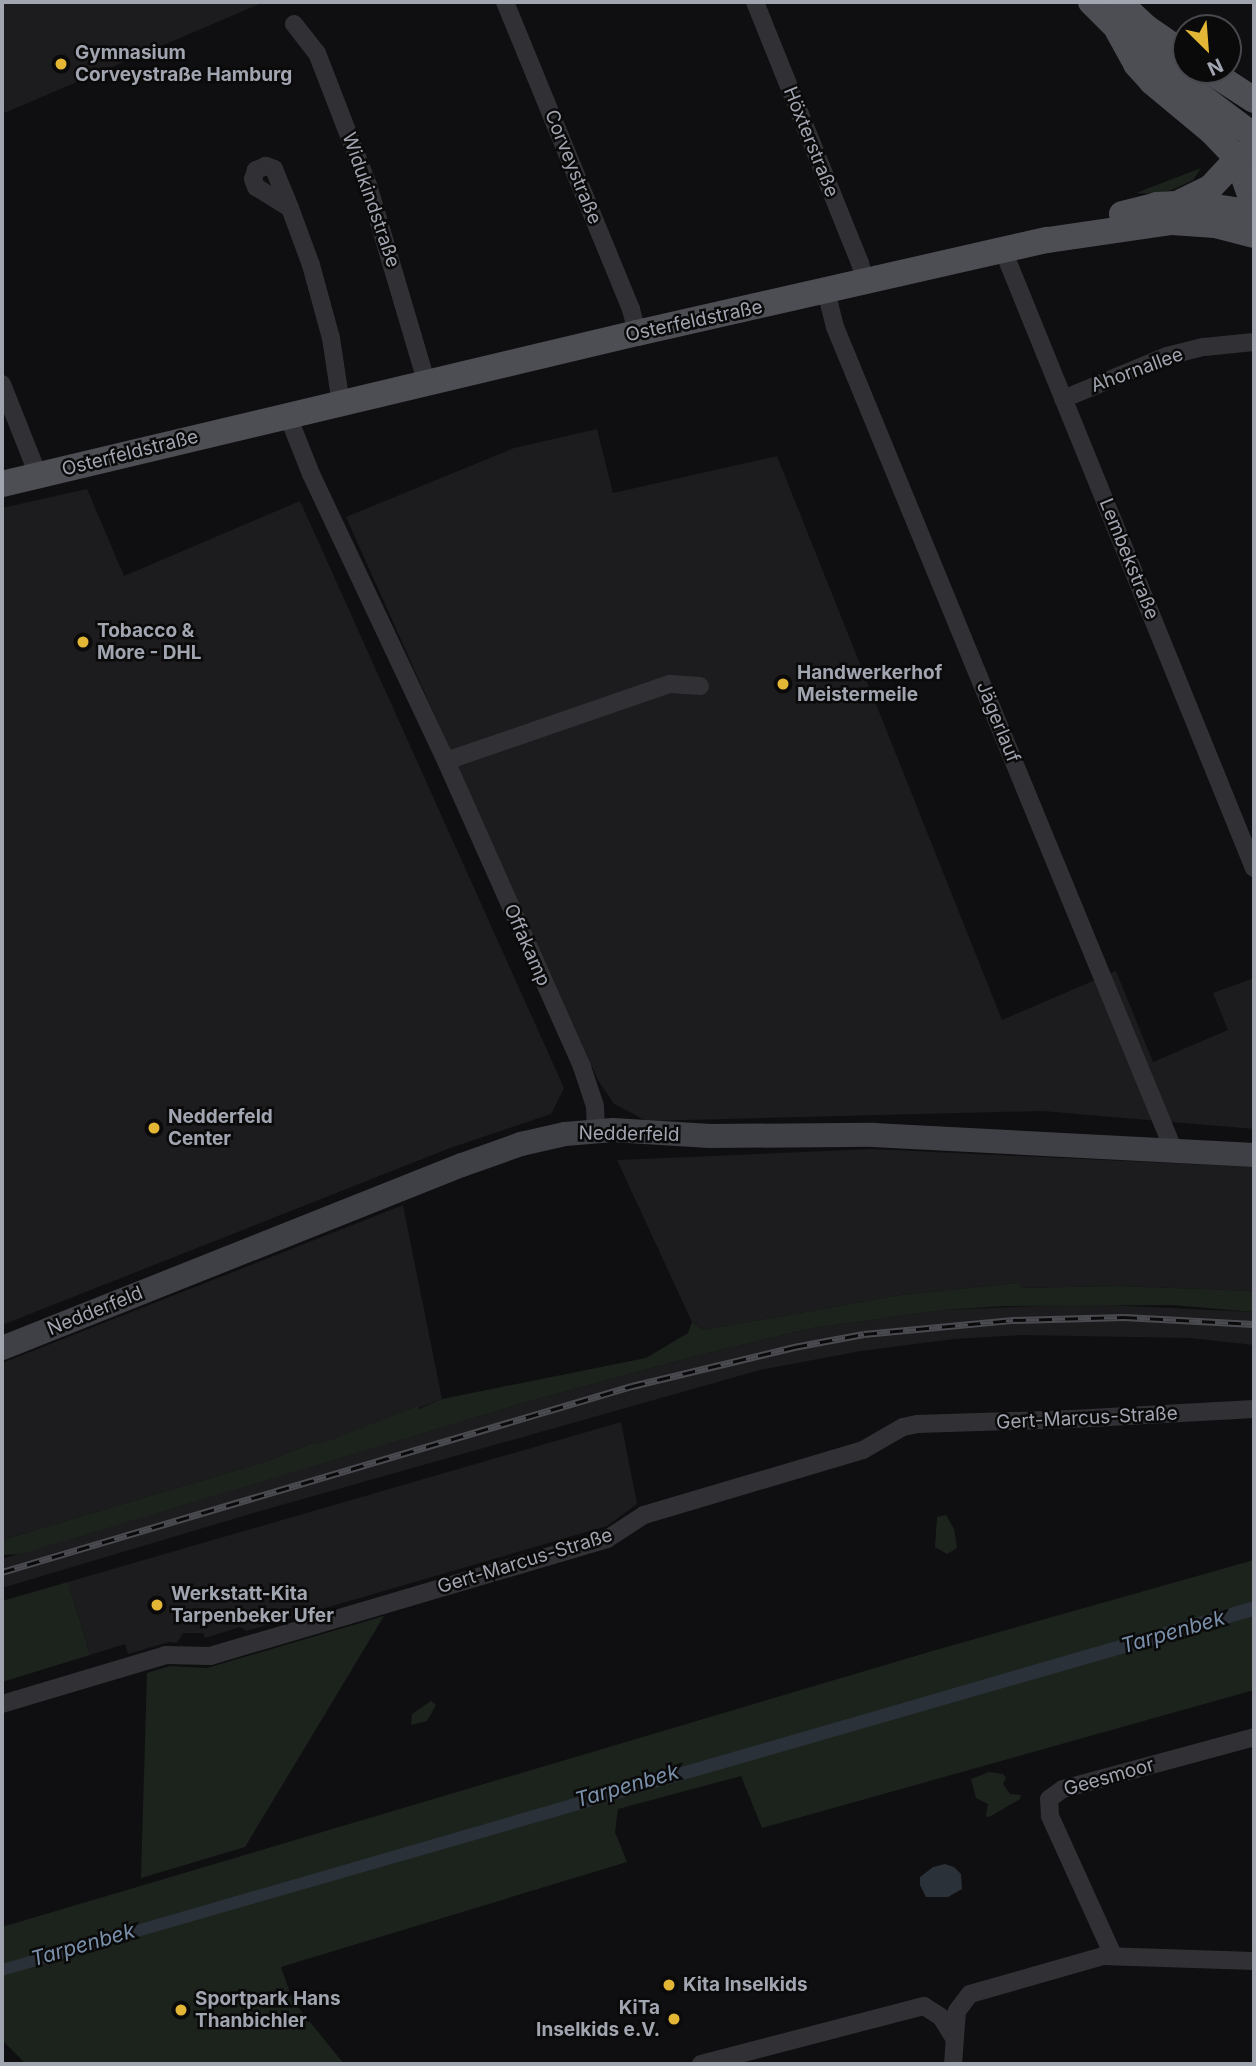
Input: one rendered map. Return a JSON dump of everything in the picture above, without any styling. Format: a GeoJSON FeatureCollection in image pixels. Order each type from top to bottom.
{"type":"FeatureCollection","features":[{"type":"Feature","properties":{"kind":"main road"},"geometry":{"type":"LineString","coordinates":[[1091,2],[1118,31],[1254,136]]}},
{"type":"Feature","properties":{"kind":"main road"},"geometry":{"type":"LineString","coordinates":[[1119,2],[1172,45]]}},
{"type":"Feature","properties":{"kind":"main road"},"geometry":{"type":"LineString","coordinates":[[1118,31],[1136,64],[1152,82],[1218,137],[1246,153]]}},
{"type":"Feature","properties":{"kind":"main road"},"geometry":{"type":"LineString","coordinates":[[1229,84],[1254,100]]}},
{"type":"Feature","properties":{"kind":"main road"},"geometry":{"type":"LineString","coordinates":[[1180,203],[1210,188],[1246,153]]}},
{"type":"Feature","properties":{"kind":"main road"},"geometry":{"type":"LineString","coordinates":[[1246,153],[1254,206]]}},
{"type":"Feature","properties":{"kind":"main road","name":"Osterfeldstraße"},"geometry":{"type":"LineString","coordinates":[[1048,240],[1129,212],[1180,203],[1216,204],[1254,213]]}},
{"type":"Feature","properties":{"kind":"main road","name":"Osterfeldstraße"},"geometry":{"type":"LineString","coordinates":[[2,484],[637,333],[1048,240],[1172,222],[1201,223],[1254,235]]}},
{"type":"Feature","properties":{"kind":"main road","name":"Nedderfeld"},"geometry":{"type":"LineString","coordinates":[[2,1348],[500,1151],[536,1140],[596,1130],[710,1136],[873,1135],[1254,1155]]}},
{"type":"Feature","properties":{"kind":"street","name":"Corveystraße"},"geometry":{"type":"LineString","coordinates":[[505,2],[631,309],[637,333]]}},
{"type":"Feature","properties":{"kind":"street","name":"Höxterstraße"},"geometry":{"type":"LineString","coordinates":[[755,2],[860,263],[864,282]]}},
{"type":"Feature","properties":{"kind":"street","name":"Widukindstraße"},"geometry":{"type":"LineString","coordinates":[[294,24],[317,53],[368,185],[427,384]]}},
{"type":"Feature","properties":{"kind":"street"},"geometry":{"type":"LineString","coordinates":[[290,208],[320,294],[341,404]]}},
{"type":"Feature","properties":{"kind":"street","name":"Lembekstraße"},"geometry":{"type":"LineString","coordinates":[[1003,250],[1254,868]]}},
{"type":"Feature","properties":{"kind":"street","name":"Jägerlauf"},"geometry":{"type":"LineString","coordinates":[[826,291],[835,327],[1174,1151]]}},
{"type":"Feature","properties":{"kind":"street","name":"Ahornallee"},"geometry":{"type":"LineString","coordinates":[[1063,399],[1167,356],[1204,347],[1254,342]]}},
{"type":"Feature","properties":{"kind":"street"},"geometry":{"type":"LineString","coordinates":[[2,383],[38,475]]}},
{"type":"Feature","properties":{"kind":"street","name":"Offakamp"},"geometry":{"type":"LineString","coordinates":[[288,416],[311,474],[446,761],[582,1067],[595,1106],[596,1130]]}},
{"type":"Feature","properties":{"kind":"street"},"geometry":{"type":"LineString","coordinates":[[446,761],[670,684],[700,686]]}},
{"type":"Feature","properties":{"kind":"street","name":"Gert-Marcus-Straße"},"geometry":{"type":"LineString","coordinates":[[2,1704],[166,1655],[210,1656],[607,1539],[644,1515],[847,1455],[903,1427],[918,1424],[1254,1409]]}},
{"type":"Feature","properties":{"kind":"street","name":"Geesmoor"},"geometry":{"type":"LineString","coordinates":[[1113,1955],[1050,1815],[1049,1799],[1063,1789],[1254,1737]]}},
{"type":"Feature","properties":{"kind":"street"},"geometry":{"type":"LineString","coordinates":[[953,2064],[957,2011],[970,1994],[1084,1960],[1113,1955],[1254,1961]]}},
{"type":"Feature","properties":{"kind":"street"},"geometry":{"type":"LineString","coordinates":[[701,2064],[924,2006],[941,2017],[954,2038]]}},
{"type":"Feature","properties":{"kind":"shaded area","name":"Gymnasium Corveystraße Hamburg"},"geometry":{"type":"Polygon","coordinates":[[[2,2],[264,2],[2,114],[2,2]]]}},
{"type":"Feature","properties":{"kind":"shaded area"},"geometry":{"type":"Polygon","coordinates":[[[1201,168],[1193,180],[1172,190],[1153,194],[1136,193],[1201,168]]]}},
{"type":"Feature","properties":{"kind":"shaded area"},"geometry":{"type":"Polygon","coordinates":[[[597,429],[613,493],[777,456],[1002,1020],[1116,971],[1153,1062],[1228,1030],[1213,993],[1254,978],[1254,1129],[1042,1111],[647,1121],[614,1104],[598,1080],[346,517],[514,448],[597,429]]]}},
{"type":"Feature","properties":{"kind":"shaded area"},"geometry":{"type":"Polygon","coordinates":[[[87,489],[124,576],[300,501],[564,1088],[551,1114],[450,1148],[2,1325],[2,508],[87,489]]]}},
{"type":"Feature","properties":{"kind":"shaded area"},"geometry":{"type":"Polygon","coordinates":[[[872,1149],[1254,1167],[1254,1291],[1119,1286],[1020,1288],[1018,1283],[901,1295],[704,1330],[692,1322],[617,1160],[872,1149]]]}},
{"type":"Feature","properties":{"kind":"shaded area"},"geometry":{"type":"Polygon","coordinates":[[[403,1205],[442,1399],[318,1446],[316,1442],[268,1461],[2,1540],[2,1363],[403,1205]]]}},
{"type":"Feature","properties":{"kind":"shaded area"},"geometry":{"type":"Polygon","coordinates":[[[1019,1283],[1020,1288],[1119,1286],[1254,1291],[1254,1312],[1172,1305],[1004,1306],[943,1310],[812,1328],[523,1403],[21,1554],[2,1555],[2,1540],[268,1461],[316,1442],[318,1445],[418,1406],[419,1409],[442,1399],[646,1358],[688,1333],[692,1322],[704,1330],[901,1295],[1019,1283]]]}},
{"type":"Feature","properties":{"kind":"shaded area"},"geometry":{"type":"Polygon","coordinates":[[[1086,1304],[1254,1312],[1254,1345],[1190,1338],[1021,1335],[954,1339],[861,1351],[760,1370],[250,1514],[2,1588],[2,1559],[523,1403],[692,1357],[812,1328],[943,1310],[1086,1304]]]}},
{"type":"Feature","properties":{"kind":"shaded area"},"geometry":{"type":"Polygon","coordinates":[[[621,1422],[637,1504],[607,1526],[246,1631],[240,1627],[205,1638],[203,1633],[183,1633],[177,1643],[169,1642],[128,1654],[125,1644],[90,1655],[68,1582],[621,1422]]]}},
{"type":"Feature","properties":{"kind":"shaded area"},"geometry":{"type":"Polygon","coordinates":[[[946,1515],[954,1529],[957,1548],[947,1554],[935,1547],[937,1517],[946,1515]]]}},
{"type":"Feature","properties":{"kind":"shaded area"},"geometry":{"type":"Polygon","coordinates":[[[1254,1560],[1254,1690],[762,1828],[741,1776],[618,1809],[615,1832],[627,1862],[281,1967],[293,2001],[344,2064],[26,2064],[2,2040],[2,1927],[929,1652],[1254,1560]]]}},
{"type":"Feature","properties":{"kind":"shaded area"},"geometry":{"type":"Polygon","coordinates":[[[68,1582],[90,1655],[2,1682],[2,1601],[68,1582]]]}},
{"type":"Feature","properties":{"kind":"shaded area"},"geometry":{"type":"Polygon","coordinates":[[[384,1616],[245,1847],[141,1878],[147,1673],[170,1666],[207,1668],[384,1616]]]}},
{"type":"Feature","properties":{"kind":"shaded area"},"geometry":{"type":"Polygon","coordinates":[[[431,1701],[436,1705],[427,1721],[411,1725],[412,1714],[431,1701]]]}},
{"type":"Feature","properties":{"kind":"shaded area"},"geometry":{"type":"Polygon","coordinates":[[[989,1772],[1003,1774],[1006,1778],[1003,1784],[1010,1794],[1021,1795],[1020,1799],[989,1817],[986,1816],[988,1804],[976,1798],[971,1779],[989,1772]]]}},
{"type":"Feature","properties":{"kind":"water","name":"Tarpenbek"},"geometry":{"type":"Polygon","coordinates":[[[1254,1601],[1254,1616],[2,1976],[2,1964],[1254,1601]]]}},
{"type":"Feature","properties":{"kind":"water"},"geometry":{"type":"Polygon","coordinates":[[[945,1864],[954,1867],[961,1874],[962,1889],[948,1897],[926,1897],[920,1885],[920,1877],[933,1867],[945,1864]]]}},
{"type":"Feature","properties":{"kind":"railway"},"geometry":{"type":"LineString","coordinates":[[2,1572],[632,1386],[794,1347],[864,1334],[1013,1320],[1124,1317],[1254,1324]]}},
{"type":"Feature","properties":{"kind":"place","name":"Gymnasium Corveystraße Hamburg"},"geometry":{"type":"Point","coordinates":[61,64]}},
{"type":"Feature","properties":{"kind":"place","name":"Tobacco & More - DHL"},"geometry":{"type":"Point","coordinates":[83,642]}},
{"type":"Feature","properties":{"kind":"place","name":"Handwerkerhof Meistermeile"},"geometry":{"type":"Point","coordinates":[783,684]}},
{"type":"Feature","properties":{"kind":"place","name":"Nedderfeld Center"},"geometry":{"type":"Point","coordinates":[154,1128]}},
{"type":"Feature","properties":{"kind":"place","name":"Werkstatt-Kita Tarpenbeker Ufer"},"geometry":{"type":"Point","coordinates":[157,1605]}},
{"type":"Feature","properties":{"kind":"place","name":"Kita Inselkids"},"geometry":{"type":"Point","coordinates":[669,1985]}},
{"type":"Feature","properties":{"kind":"place","name":"Sportpark Hans Thanbichler"},"geometry":{"type":"Point","coordinates":[181,2010]}},
{"type":"Feature","properties":{"kind":"place","name":"KiTa Inselkids e.V."},"geometry":{"type":"Point","coordinates":[674,2019]}}]}
